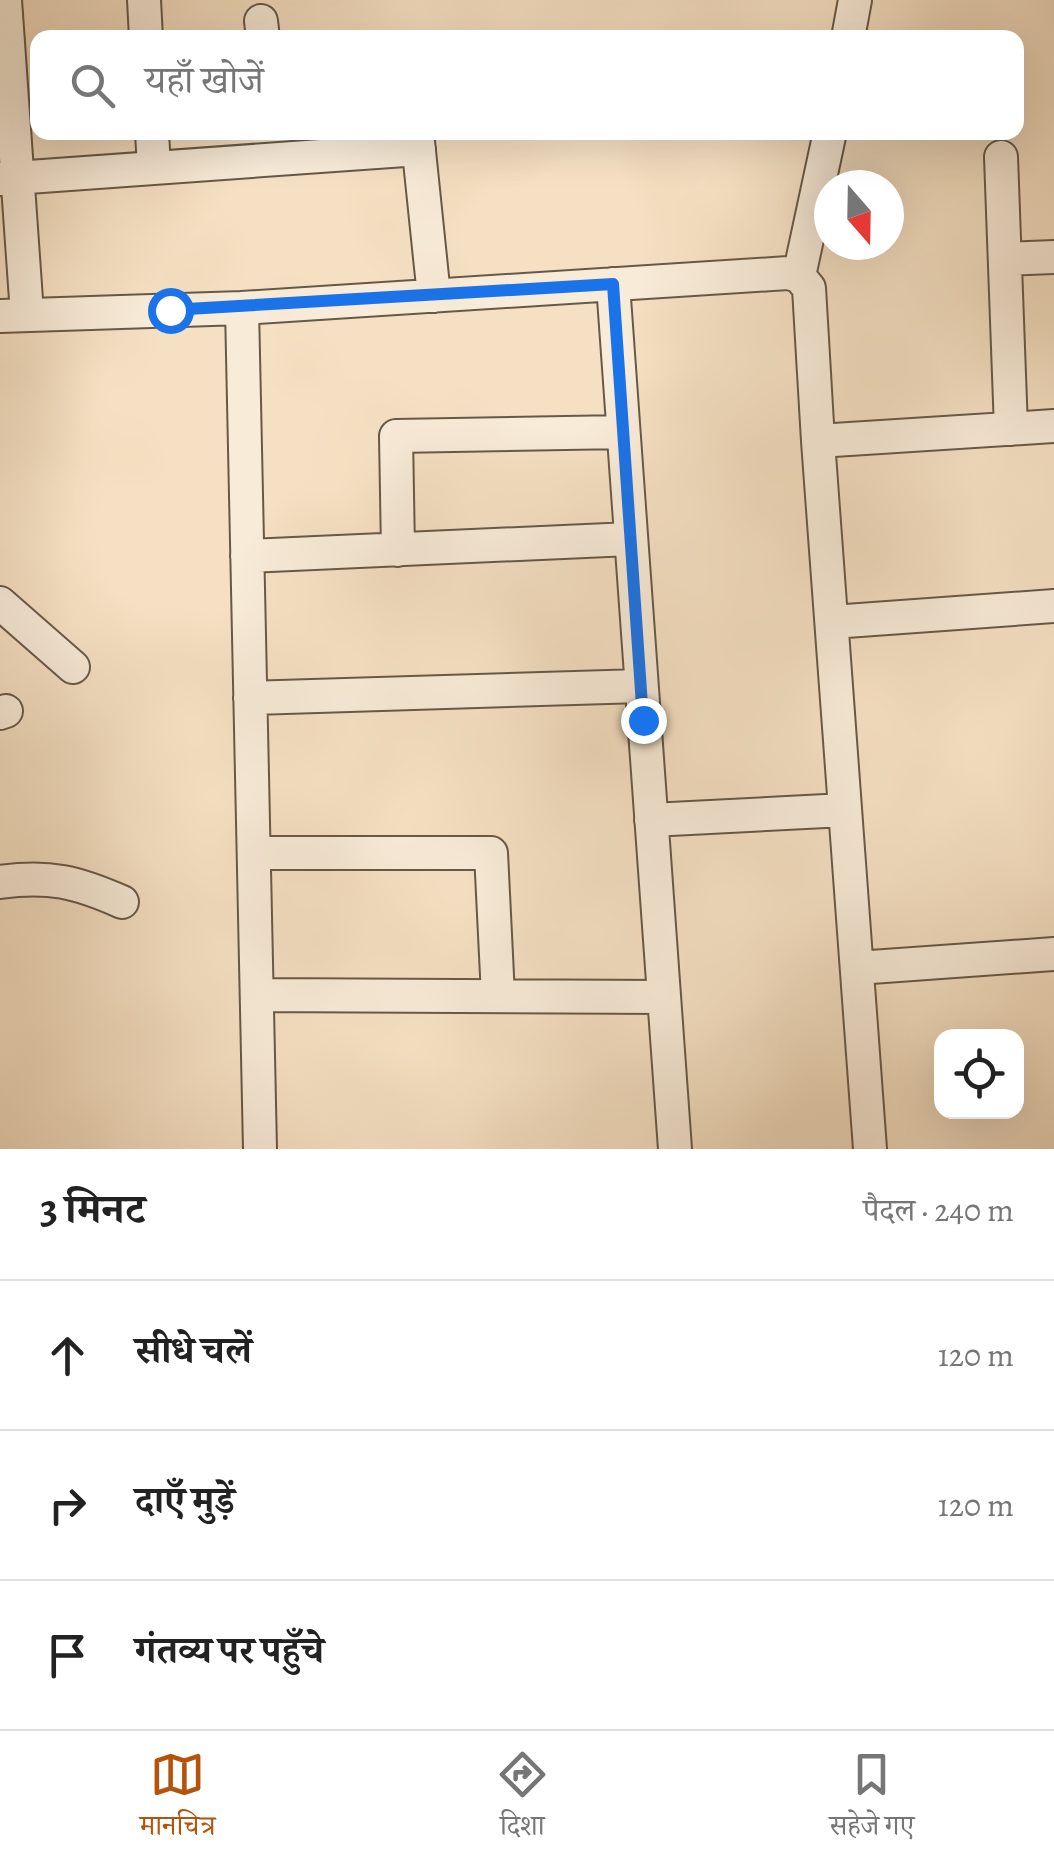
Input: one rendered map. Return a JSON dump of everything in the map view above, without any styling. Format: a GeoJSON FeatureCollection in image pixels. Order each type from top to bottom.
{"type":"FeatureCollection","features":[{"type":"Feature","properties":{"kind":"street"},"geometry":{"type":"LineString","coordinates":[[5,0],[14,315],[242,308],[788,273],[799,276],[809,288],[870,1149]]}},
{"type":"Feature","properties":{"kind":"street"},"geometry":{"type":"LineString","coordinates":[[144,0],[146,30]]}},
{"type":"Feature","properties":{"kind":"street"},"geometry":{"type":"LineString","coordinates":[[849,30],[855,0]]}},
{"type":"Feature","properties":{"kind":"street"},"geometry":{"type":"LineString","coordinates":[[152,140],[154,168]]}},
{"type":"Feature","properties":{"kind":"street"},"geometry":{"type":"LineString","coordinates":[[799,276],[828,140]]}},
{"type":"Feature","properties":{"kind":"street"},"geometry":{"type":"LineString","coordinates":[[9,178],[154,168],[271,146],[418,141],[434,296]]}},
{"type":"Feature","properties":{"kind":"street"},"geometry":{"type":"LineString","coordinates":[[1001,157],[1011,429]]}},
{"type":"Feature","properties":{"kind":"street"},"geometry":{"type":"LineString","coordinates":[[1005,260],[1054,257]]}},
{"type":"Feature","properties":{"kind":"street"},"geometry":{"type":"LineString","coordinates":[[613,284],[675,1149]]}},
{"type":"Feature","properties":{"kind":"street"},"geometry":{"type":"LineString","coordinates":[[242,308],[260,1149]]}},
{"type":"Feature","properties":{"kind":"street"},"geometry":{"type":"LineString","coordinates":[[818,440],[1054,426]]}},
{"type":"Feature","properties":{"kind":"street"},"geometry":{"type":"LineString","coordinates":[[398,550],[396,436],[623,432]]}},
{"type":"Feature","properties":{"kind":"street"},"geometry":{"type":"LineString","coordinates":[[247,556],[630,539]]}},
{"type":"Feature","properties":{"kind":"street"},"geometry":{"type":"LineString","coordinates":[[0,604],[73,666]]}},
{"type":"Feature","properties":{"kind":"street"},"geometry":{"type":"LineString","coordinates":[[832,622],[1054,606]]}},
{"type":"Feature","properties":{"kind":"street"},"geometry":{"type":"LineString","coordinates":[[250,698],[641,686]]}},
{"type":"Feature","properties":{"kind":"street"},"geometry":{"type":"LineString","coordinates":[[651,820],[846,810]]}},
{"type":"Feature","properties":{"kind":"street"},"geometry":{"type":"LineString","coordinates":[[254,853],[491,853],[498,996]]}},
{"type":"Feature","properties":{"kind":"street"},"geometry":{"type":"LineString","coordinates":[[0,882],[29,878],[60,880],[122,902]]}},
{"type":"Feature","properties":{"kind":"street"},"geometry":{"type":"LineString","coordinates":[[856,968],[1054,954]]}},
{"type":"Feature","properties":{"kind":"street"},"geometry":{"type":"LineString","coordinates":[[257,994],[664,997]]}},
{"type":"Feature","properties":{"kind":"route"},"geometry":{"type":"LineString","coordinates":[[170,310],[613,284],[643,720]]}}]}
